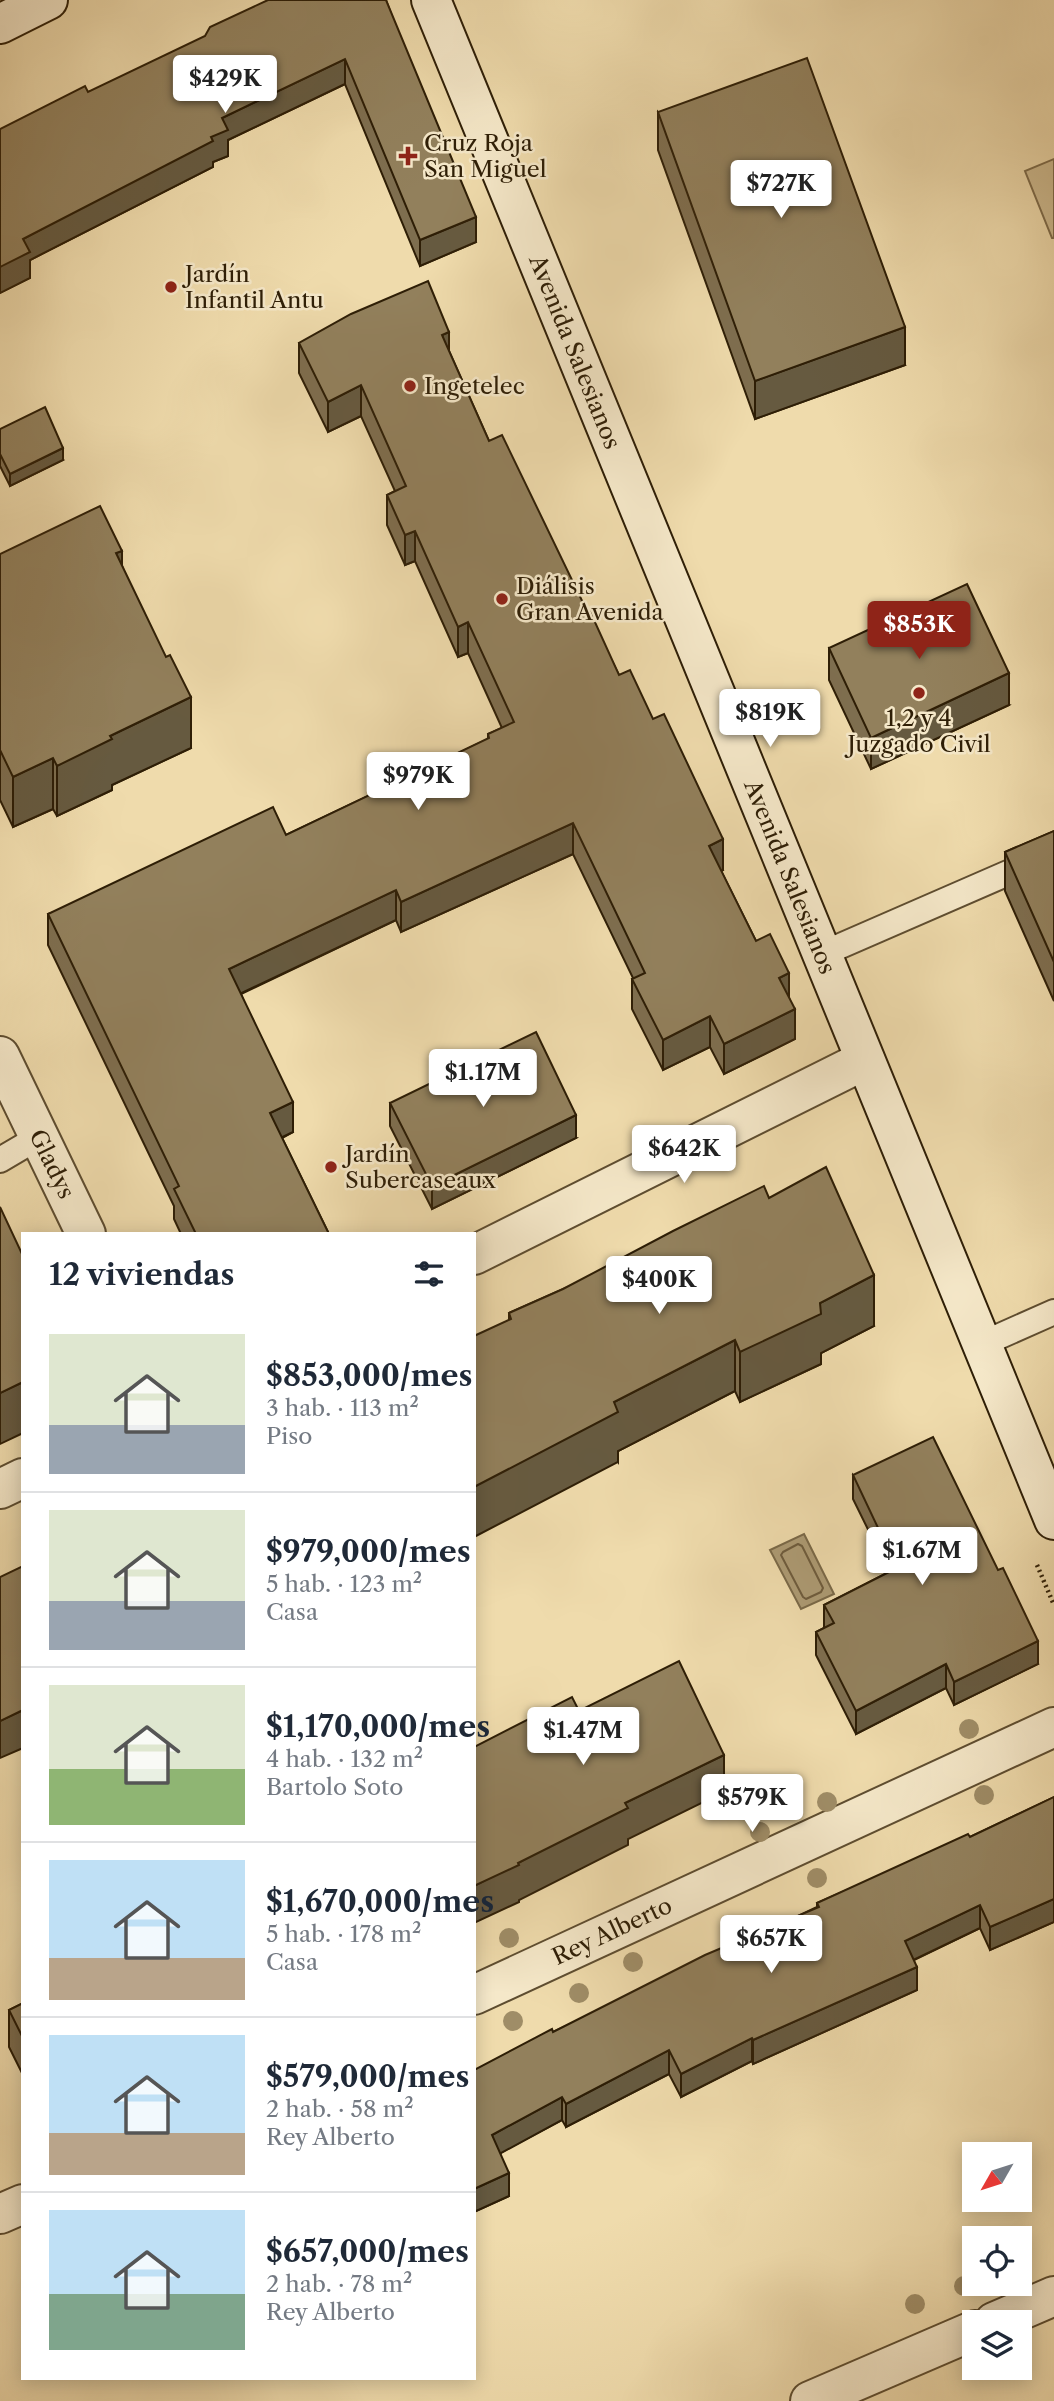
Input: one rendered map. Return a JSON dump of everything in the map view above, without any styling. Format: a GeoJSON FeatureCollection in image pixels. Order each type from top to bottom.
{"type":"FeatureCollection","features":[{"type":"Feature","properties":{"kind":"street"},"geometry":{"type":"LineString","coordinates":[[0,24],[48,0]]}},
{"type":"Feature","properties":{"kind":"street","name":"Avenida Salesianos"},"geometry":{"type":"LineString","coordinates":[[431,0],[1054,1520]]}},
{"type":"Feature","properties":{"kind":"street"},"geometry":{"type":"LineString","coordinates":[[476,1254],[865,1060]]}},
{"type":"Feature","properties":{"kind":"street","name":"Gladys"},"geometry":{"type":"LineString","coordinates":[[3,1068],[85,1232]]}},
{"type":"Feature","properties":{"kind":"street"},"geometry":{"type":"LineString","coordinates":[[0,1489],[21,1479]]}},
{"type":"Feature","properties":{"kind":"street","name":"Rey Alberto"},"geometry":{"type":"LineString","coordinates":[[476,1994],[1054,1727]]}},
{"type":"Feature","properties":{"kind":"street"},"geometry":{"type":"LineString","coordinates":[[0,2214],[21,2205]]}},
{"type":"Feature","properties":{"kind":"street"},"geometry":{"type":"LineString","coordinates":[[1022,2310],[1054,2296]]}},
{"type":"Feature","properties":{"kind":"street"},"geometry":{"type":"LineString","coordinates":[[810,2401],[962,2336]]}},
{"type":"Feature","properties":{"kind":"lane"},"geometry":{"type":"LineString","coordinates":[[822,954],[1054,853]]}},
{"type":"Feature","properties":{"kind":"lane"},"geometry":{"type":"LineString","coordinates":[[0,1160],[39,1137]]}},
{"type":"Feature","properties":{"kind":"lane"},"geometry":{"type":"LineString","coordinates":[[982,1344],[1054,1312]]}},
{"type":"Feature","properties":{"kind":"shaded area"},"geometry":{"type":"Polygon","coordinates":[[[1054,159],[1054,238],[1052,238],[1025,171],[1054,159]]]}},
{"type":"Feature","properties":{"kind":"water"},"geometry":{"type":"Polygon","coordinates":[[[804,1534],[834,1594],[801,1609],[770,1550],[804,1534]]]}},
{"type":"Feature","properties":{"kind":"building"},"geometry":{"type":"Polygon","coordinates":[[[268,0],[386,0],[476,217],[420,240],[345,59],[222,118],[228,130],[211,137],[213,141],[23,239],[30,252],[0,267],[0,129],[85,86],[88,92],[205,36],[210,27],[268,0]]]}},
{"type":"Feature","properties":{"kind":"building"},"geometry":{"type":"Polygon","coordinates":[[[807,58],[905,327],[755,381],[658,112],[807,58]]]}},
{"type":"Feature","properties":{"kind":"building"},"geometry":{"type":"Polygon","coordinates":[[[428,281],[449,332],[442,335],[489,441],[502,435],[619,675],[630,670],[653,719],[664,714],[723,839],[709,846],[756,941],[770,934],[789,973],[779,978],[795,1009],[724,1044],[710,1016],[663,1040],[632,979],[645,973],[573,823],[401,902],[396,890],[229,969],[293,1102],[270,1113],[328,1232],[195,1232],[174,1189],[179,1186],[48,914],[273,807],[286,835],[489,738],[488,734],[514,722],[468,622],[458,627],[415,531],[405,535],[387,495],[406,486],[361,385],[328,402],[299,343],[351,314],[428,281]]]}},
{"type":"Feature","properties":{"kind":"building"},"geometry":{"type":"Polygon","coordinates":[[[45,407],[63,448],[10,474],[0,454],[0,429],[45,407]]]}},
{"type":"Feature","properties":{"kind":"building"},"geometry":{"type":"Polygon","coordinates":[[[100,506],[122,551],[116,553],[166,657],[170,655],[191,697],[110,736],[112,739],[57,766],[53,758],[13,777],[0,750],[0,554],[100,506]]]}},
{"type":"Feature","properties":{"kind":"building","name":"1,2 y 4 Juzgado Civil"},"geometry":{"type":"Polygon","coordinates":[[[967,584],[1009,673],[871,738],[829,648],[967,584]]]}},
{"type":"Feature","properties":{"kind":"building"},"geometry":{"type":"Polygon","coordinates":[[[1054,831],[1054,962],[1005,852],[1054,831]]]}},
{"type":"Feature","properties":{"kind":"building"},"geometry":{"type":"Polygon","coordinates":[[[536,1032],[576,1115],[432,1186],[390,1103],[536,1032]]]}},
{"type":"Feature","properties":{"kind":"building"},"geometry":{"type":"Polygon","coordinates":[[[826,1167],[874,1275],[820,1303],[821,1314],[740,1352],[735,1340],[614,1402],[618,1412],[476,1486],[476,1335],[511,1319],[509,1313],[563,1289],[764,1186],[769,1198],[826,1167]]]}},
{"type":"Feature","properties":{"kind":"building"},"geometry":{"type":"Polygon","coordinates":[[[0,1207],[21,1252],[21,1383],[0,1393],[0,1207]]]}},
{"type":"Feature","properties":{"kind":"building"},"geometry":{"type":"Polygon","coordinates":[[[933,1437],[998,1570],[1003,1568],[1038,1641],[954,1682],[946,1664],[856,1711],[816,1632],[834,1623],[824,1605],[897,1568],[853,1475],[933,1437]]]}},
{"type":"Feature","properties":{"kind":"building"},"geometry":{"type":"Polygon","coordinates":[[[21,1567],[21,1711],[0,1721],[0,1577],[21,1567]]]}},
{"type":"Feature","properties":{"kind":"building"},"geometry":{"type":"Polygon","coordinates":[[[679,1661],[724,1755],[625,1803],[628,1808],[476,1885],[476,1746],[572,1697],[579,1711],[679,1661]]]}},
{"type":"Feature","properties":{"kind":"building"},"geometry":{"type":"Polygon","coordinates":[[[1054,1797],[1054,1899],[990,1927],[980,1905],[905,1941],[917,1967],[753,2040],[752,2038],[681,2074],[669,2050],[566,2104],[562,2097],[492,2135],[509,2173],[476,2188],[476,2069],[705,1955],[819,1907],[817,1903],[968,1834],[970,1837],[1054,1797]]]}},
{"type":"Feature","properties":{"kind":"building"},"geometry":{"type":"Polygon","coordinates":[[[21,2004],[21,2034],[9,2010],[21,2004]]]}},
{"type":"Feature","properties":{"kind":"place","name":"Cruz Roja San Miguel"},"geometry":{"type":"Point","coordinates":[408,156]}},
{"type":"Feature","properties":{"kind":"place","name":"Jardín Infantil Antu"},"geometry":{"type":"Point","coordinates":[171,287]}},
{"type":"Feature","properties":{"kind":"place","name":"Ingetelec"},"geometry":{"type":"Point","coordinates":[410,386]}},
{"type":"Feature","properties":{"kind":"place","name":"Diálisis Gran Avenida"},"geometry":{"type":"Point","coordinates":[502,599]}},
{"type":"Feature","properties":{"kind":"place","name":"1,2 y 4 Juzgado Civil"},"geometry":{"type":"Point","coordinates":[919,693]}},
{"type":"Feature","properties":{"kind":"place","name":"Jardín Subercaseaux"},"geometry":{"type":"Point","coordinates":[331,1167]}}]}
